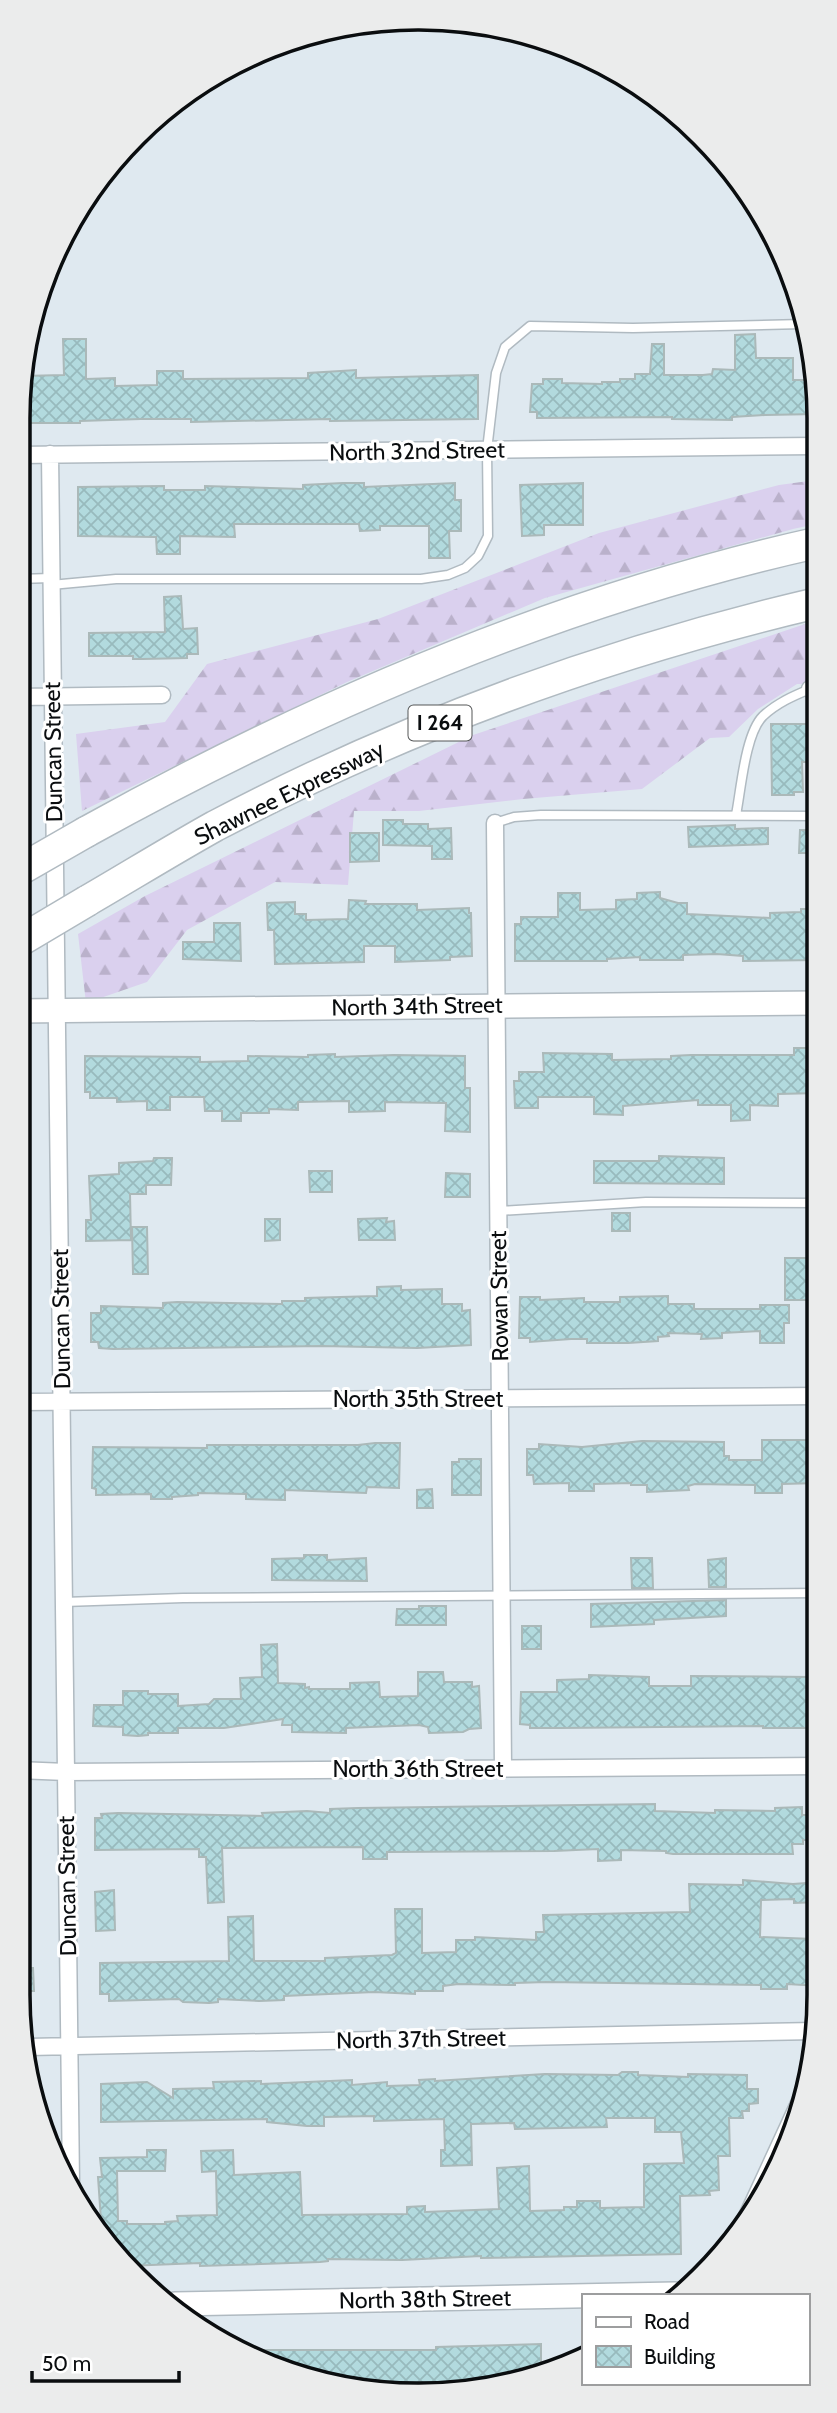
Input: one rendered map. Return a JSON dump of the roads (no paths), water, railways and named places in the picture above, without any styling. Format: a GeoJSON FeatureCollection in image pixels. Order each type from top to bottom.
{"type":"FeatureCollection","features":[{"type":"Feature","properties":{"kind":"highway","name":"I 264"},"geometry":{"type":"LineString","coordinates":[[30,864],[182,779],[290,726],[425,667],[568,614],[701,572],[807,545]]}},
{"type":"Feature","properties":{"kind":"highway","name":"Shawnee Expressway"},"geometry":{"type":"LineString","coordinates":[[30,935],[215,827],[330,770],[416,732],[584,668],[714,629],[807,606]]}},
{"type":"Feature","properties":{"kind":"street","name":"North 32nd Street"},"geometry":{"type":"LineString","coordinates":[[30,455],[807,446]]}},
{"type":"Feature","properties":{"kind":"street","name":"Duncan Street"},"geometry":{"type":"LineString","coordinates":[[50,454],[71,2167]]}},
{"type":"Feature","properties":{"kind":"street"},"geometry":{"type":"LineString","coordinates":[[30,697],[162,695]]}},
{"type":"Feature","properties":{"kind":"street","name":"Rowan Street"},"geometry":{"type":"LineString","coordinates":[[495,823],[503,1768]]}},
{"type":"Feature","properties":{"kind":"street","name":"North 34th Street"},"geometry":{"type":"LineString","coordinates":[[30,1011],[807,1003]]}},
{"type":"Feature","properties":{"kind":"street","name":"North 35th Street"},"geometry":{"type":"LineString","coordinates":[[30,1402],[807,1396]]}},
{"type":"Feature","properties":{"kind":"street","name":"North 36th Street"},"geometry":{"type":"LineString","coordinates":[[30,1770],[807,1766]]}},
{"type":"Feature","properties":{"kind":"street","name":"North 37th Street"},"geometry":{"type":"LineString","coordinates":[[33,2047],[805,2031]]}},
{"type":"Feature","properties":{"kind":"street","name":"North 38th Street"},"geometry":{"type":"LineString","coordinates":[[183,2304],[582,2296]]}},
{"type":"Feature","properties":{"kind":"lane"},"geometry":{"type":"LineString","coordinates":[[30,580],[421,579],[448,575],[465,568],[478,556],[488,536],[487,450],[496,373],[505,347],[530,326],[634,328],[795,324]]}},
{"type":"Feature","properties":{"kind":"lane"},"geometry":{"type":"LineString","coordinates":[[736,815],[753,735],[761,718],[781,702],[807,691]]}},
{"type":"Feature","properties":{"kind":"lane"},"geometry":{"type":"LineString","coordinates":[[495,823],[514,817],[541,815],[807,816]]}},
{"type":"Feature","properties":{"kind":"lane"},"geometry":{"type":"LineString","coordinates":[[498,1211],[646,1202],[807,1203]]}},
{"type":"Feature","properties":{"kind":"lane"},"geometry":{"type":"LineString","coordinates":[[64,1602],[183,1598],[807,1593]]}}]}
